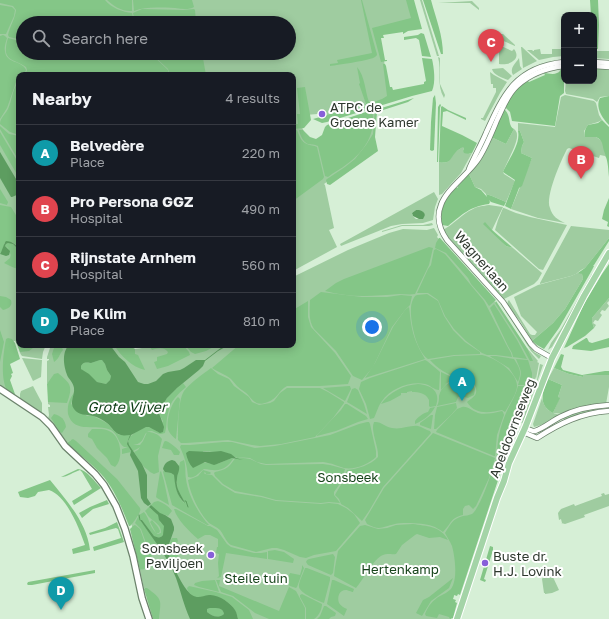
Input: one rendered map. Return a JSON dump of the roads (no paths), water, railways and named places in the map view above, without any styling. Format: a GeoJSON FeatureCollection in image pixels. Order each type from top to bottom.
{"type":"FeatureCollection","features":[{"type":"Feature","properties":{"kind":"main road","name":"Apeldoornseweg"},"geometry":{"type":"LineString","coordinates":[[457,619],[509,463],[524,430],[552,358],[584,296],[609,253]]}},
{"type":"Feature","properties":{"kind":"main road"},"geometry":{"type":"LineString","coordinates":[[0,389],[42,417],[65,446],[96,474],[104,485],[116,506],[126,529],[142,598],[149,619]]}},
{"type":"Feature","properties":{"kind":"street"},"geometry":{"type":"LineString","coordinates":[[597,62],[609,63]]}},
{"type":"Feature","properties":{"kind":"street","name":"Wagnerlaan"},"geometry":{"type":"LineString","coordinates":[[468,171],[505,94],[522,77],[535,70],[561,63]]}},
{"type":"Feature","properties":{"kind":"street"},"geometry":{"type":"LineString","coordinates":[[597,66],[609,67]]}},
{"type":"Feature","properties":{"kind":"street","name":"Wagnerlaan"},"geometry":{"type":"LineString","coordinates":[[552,358],[536,349],[531,344],[503,302],[447,240],[442,231],[439,216],[441,204],[447,194],[480,157],[505,103],[514,89],[533,75],[561,67]]}},
{"type":"Feature","properties":{"kind":"street"},"geometry":{"type":"LineString","coordinates":[[601,406],[608,412]]}},
{"type":"Feature","properties":{"kind":"street"},"geometry":{"type":"LineString","coordinates":[[524,430],[538,430],[565,414],[581,409],[609,406]]}},
{"type":"Feature","properties":{"kind":"street"},"geometry":{"type":"LineString","coordinates":[[524,430],[537,438],[572,418],[587,414],[608,412]]}},
{"type":"Feature","properties":{"kind":"water"},"geometry":{"type":"Polygon","coordinates":[[[0,152],[16,179],[16,195],[11,197],[0,178],[0,152]]]}},
{"type":"Feature","properties":{"kind":"water"},"geometry":{"type":"Polygon","coordinates":[[[416,210],[423,212],[425,215],[423,219],[413,216],[412,213],[416,210]]]}},
{"type":"Feature","properties":{"kind":"water"},"geometry":{"type":"Polygon","coordinates":[[[6,241],[10,242],[16,245],[16,247],[13,244],[6,244],[5,246],[10,251],[9,255],[6,256],[0,254],[6,241]]]}},
{"type":"Feature","properties":{"kind":"water","name":"Grote Vijver"},"geometry":{"type":"Polygon","coordinates":[[[66,348],[112,348],[125,362],[138,382],[148,384],[156,381],[163,374],[180,370],[196,360],[205,360],[221,348],[224,348],[205,361],[199,370],[167,398],[159,413],[164,427],[163,432],[160,433],[146,427],[131,435],[128,441],[147,475],[147,498],[151,504],[148,506],[141,498],[138,471],[130,455],[131,451],[127,444],[128,440],[130,435],[119,434],[115,432],[107,423],[95,416],[78,413],[74,409],[72,401],[74,388],[64,365],[66,348]],[[102,360],[84,363],[81,366],[81,369],[97,382],[106,384],[110,380],[111,376],[102,360]]]}},
{"type":"Feature","properties":{"kind":"water"},"geometry":{"type":"Polygon","coordinates":[[[189,451],[221,451],[243,460],[232,458],[214,465],[205,462],[193,468],[186,455],[189,451]]]}},
{"type":"Feature","properties":{"kind":"water"},"geometry":{"type":"Polygon","coordinates":[[[172,460],[179,466],[177,486],[185,503],[178,494],[174,475],[165,472],[163,469],[166,463],[172,460]]]}},
{"type":"Feature","properties":{"kind":"water"},"geometry":{"type":"Polygon","coordinates":[[[151,505],[160,513],[171,519],[174,530],[168,547],[168,552],[185,587],[192,595],[196,597],[213,595],[224,600],[233,607],[238,619],[190,619],[173,570],[160,548],[140,520],[142,520],[154,536],[161,537],[163,535],[164,526],[159,520],[158,515],[149,507],[151,505]],[[207,609],[207,612],[211,615],[220,616],[224,614],[221,609],[207,609]]]}},
{"type":"Feature","properties":{"kind":"waterway"},"geometry":{"type":"LineString","coordinates":[[185,501],[188,507]]}},
{"type":"Feature","properties":{"kind":"waterway"},"geometry":{"type":"LineString","coordinates":[[139,515],[140,520]]}},
{"type":"Feature","properties":{"kind":"place","name":"Rijnstate Arnhem"},"geometry":{"type":"Point","coordinates":[491,62]}},
{"type":"Feature","properties":{"kind":"place","name":"ATPC de Groene Kamer"},"geometry":{"type":"Point","coordinates":[322,114]}},
{"type":"Feature","properties":{"kind":"place","name":"Pro Persona GGZ"},"geometry":{"type":"Point","coordinates":[581,179]}},
{"type":"Feature","properties":{"kind":"place","name":"Belvedère"},"geometry":{"type":"Point","coordinates":[462,401]}},
{"type":"Feature","properties":{"kind":"place","name":"Sonsbeek Paviljoen"},"geometry":{"type":"Point","coordinates":[211,555]}},
{"type":"Feature","properties":{"kind":"place","name":"Buste dr. H.J. Lovink"},"geometry":{"type":"Point","coordinates":[485,563]}},
{"type":"Feature","properties":{"kind":"place","name":"De Klim"},"geometry":{"type":"Point","coordinates":[61,610]}},
{"type":"Feature","properties":{"kind":"park label","name":"Sonsbeek"},"geometry":{"type":"Point","coordinates":[348,477]}},
{"type":"Feature","properties":{"kind":"park label","name":"Hertenkamp"},"geometry":{"type":"Point","coordinates":[400,569]}},
{"type":"Feature","properties":{"kind":"park label","name":"Steile tuin"},"geometry":{"type":"Point","coordinates":[256,578]}}]}
